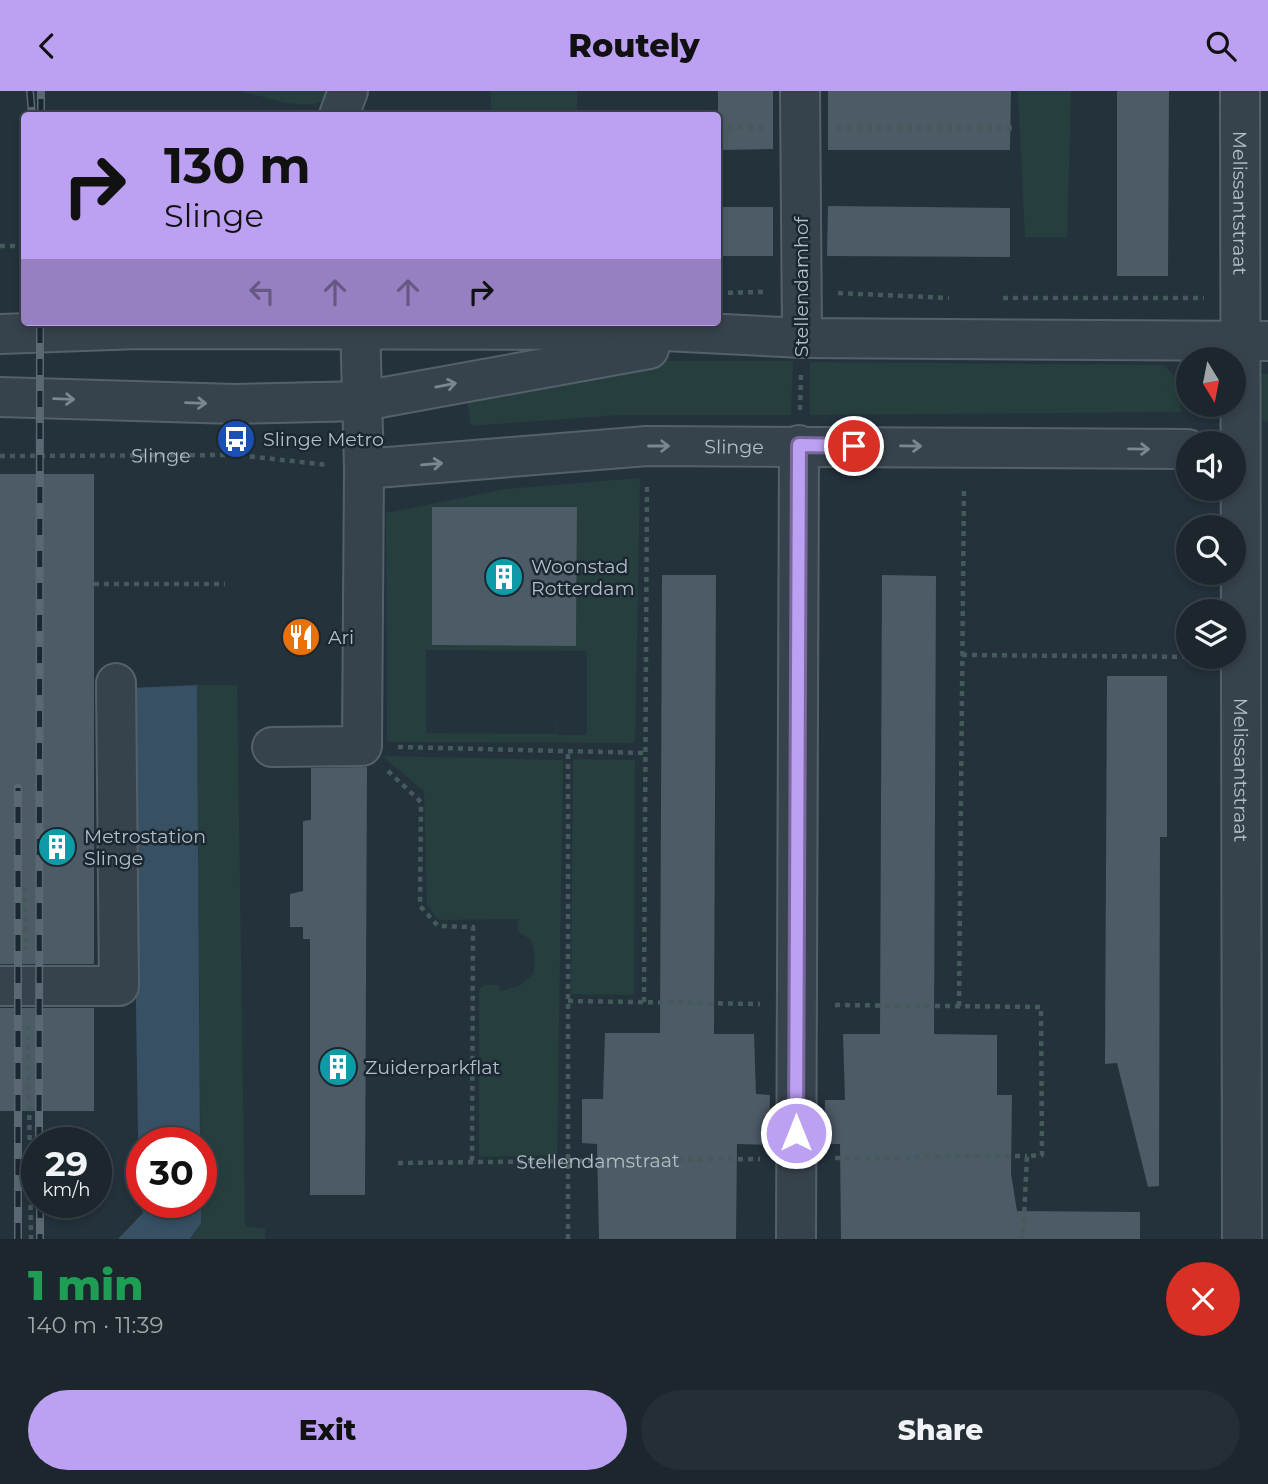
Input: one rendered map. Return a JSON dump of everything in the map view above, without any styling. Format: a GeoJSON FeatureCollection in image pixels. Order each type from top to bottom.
{"type":"FeatureCollection","features":[{"type":"Feature","properties":{"kind":"street"},"geometry":{"type":"LineString","coordinates":[[340,112],[348,91]]}},
{"type":"Feature","properties":{"kind":"street","name":"Melissantstraat"},"geometry":{"type":"LineString","coordinates":[[1240,91],[1239,298],[1254,341],[1242,599]]}},
{"type":"Feature","properties":{"kind":"street","name":"Stellendamhof"},"geometry":{"type":"LineString","coordinates":[[800,110],[802,338]]}},
{"type":"Feature","properties":{"kind":"street"},"geometry":{"type":"LineString","coordinates":[[0,334],[305,326]]}},
{"type":"Feature","properties":{"kind":"street"},"geometry":{"type":"LineString","coordinates":[[272,747],[362,746],[364,470],[360,326]]}},
{"type":"Feature","properties":{"kind":"street"},"geometry":{"type":"LineString","coordinates":[[417,326],[644,330],[802,338],[1254,341]]}},
{"type":"Feature","properties":{"kind":"street"},"geometry":{"type":"LineString","coordinates":[[0,397],[235,404],[363,401],[627,351],[802,338]]}},
{"type":"Feature","properties":{"kind":"street"},"geometry":{"type":"LineString","coordinates":[[796,1239],[799,445]]}},
{"type":"Feature","properties":{"kind":"street","name":"Slinge"},"geometry":{"type":"LineString","coordinates":[[364,470],[647,446],[1176,449]]}},
{"type":"Feature","properties":{"kind":"street","name":"Melissantstraat"},"geometry":{"type":"LineString","coordinates":[[1240,669],[1242,1239]]}},
{"type":"Feature","properties":{"kind":"street"},"geometry":{"type":"LineString","coordinates":[[13,986],[119,986],[116,683]]}},
{"type":"Feature","properties":{"kind":"path"},"geometry":{"type":"LineString","coordinates":[[721,126],[800,110],[1014,128]]}},
{"type":"Feature","properties":{"kind":"path"},"geometry":{"type":"LineString","coordinates":[[0,246],[21,246]]}},
{"type":"Feature","properties":{"kind":"path"},"geometry":{"type":"LineString","coordinates":[[721,293],[802,291],[956,298]]}},
{"type":"Feature","properties":{"kind":"path"},"geometry":{"type":"LineString","coordinates":[[996,298],[1239,298]]}},
{"type":"Feature","properties":{"kind":"path","name":"Stellendamhof"},"geometry":{"type":"LineString","coordinates":[[799,445],[802,338]]}},
{"type":"Feature","properties":{"kind":"path"},"geometry":{"type":"LineString","coordinates":[[643,1002],[647,446]]}},
{"type":"Feature","properties":{"kind":"path"},"geometry":{"type":"LineString","coordinates":[[959,1006],[965,447]]}},
{"type":"Feature","properties":{"kind":"path","name":"Slinge"},"geometry":{"type":"LineString","coordinates":[[0,456],[237,455],[364,470]]}},
{"type":"Feature","properties":{"kind":"path"},"geometry":{"type":"LineString","coordinates":[[94,584],[225,584]]}},
{"type":"Feature","properties":{"kind":"path"},"geometry":{"type":"LineString","coordinates":[[962,655],[1176,657]]}},
{"type":"Feature","properties":{"kind":"path"},"geometry":{"type":"LineString","coordinates":[[362,746],[645,753]]}},
{"type":"Feature","properties":{"kind":"path"},"geometry":{"type":"LineString","coordinates":[[362,746],[421,802],[420,906],[438,926],[473,927],[472,1162]]}},
{"type":"Feature","properties":{"kind":"path"},"geometry":{"type":"LineString","coordinates":[[568,752],[568,1239]]}},
{"type":"Feature","properties":{"kind":"path"},"geometry":{"type":"LineString","coordinates":[[24,887],[13,986],[31,1239]]}},
{"type":"Feature","properties":{"kind":"path"},"geometry":{"type":"LineString","coordinates":[[568,1001],[1041,1007],[1042,1156],[1027,1156],[1023,1239]]}},
{"type":"Feature","properties":{"kind":"path","name":"Stellendamstraat"},"geometry":{"type":"LineString","coordinates":[[398,1163],[1027,1156]]}},
{"type":"Feature","properties":{"kind":"green space"},"geometry":{"type":"Polygon","coordinates":[[[240,91],[336,91],[327,99],[304,104],[278,101],[240,91]]]}},
{"type":"Feature","properties":{"kind":"green space"},"geometry":{"type":"Polygon","coordinates":[[[491,91],[577,91],[577,112],[491,112],[491,91]]]}},
{"type":"Feature","properties":{"kind":"green space"},"geometry":{"type":"Polygon","coordinates":[[[1018,91],[1071,91],[1067,237],[1025,237],[1018,91]]]}},
{"type":"Feature","properties":{"kind":"green space"},"geometry":{"type":"Polygon","coordinates":[[[646,361],[793,361],[791,415],[619,415],[471,426],[465,387],[646,361]]]}},
{"type":"Feature","properties":{"kind":"green space"},"geometry":{"type":"Polygon","coordinates":[[[810,362],[1163,365],[1176,378],[1176,412],[810,415],[810,362]]]}},
{"type":"Feature","properties":{"kind":"green space"},"geometry":{"type":"Polygon","coordinates":[[[1255,374],[1268,374],[1268,422],[1255,419],[1255,374]]]}},
{"type":"Feature","properties":{"kind":"green space"},"geometry":{"type":"Polygon","coordinates":[[[640,478],[635,743],[387,742],[386,513],[505,489],[640,478]],[[577,507],[433,508],[432,645],[576,646],[577,507]],[[426,650],[426,733],[556,734],[556,706],[557,735],[587,735],[587,651],[426,650]]]}},
{"type":"Feature","properties":{"kind":"green space"},"geometry":{"type":"Polygon","coordinates":[[[197,685],[237,685],[245,1227],[265,1228],[265,1239],[190,1239],[201,1223],[201,1218],[217,1218],[217,1127],[200,1127],[197,685]]]}},
{"type":"Feature","properties":{"kind":"green space"},"geometry":{"type":"Polygon","coordinates":[[[382,756],[563,760],[557,1155],[479,1157],[479,990],[484,985],[498,985],[501,991],[521,985],[534,973],[535,956],[531,940],[517,931],[518,919],[438,920],[427,904],[424,791],[382,756]]]}},
{"type":"Feature","properties":{"kind":"green space"},"geometry":{"type":"Polygon","coordinates":[[[573,759],[635,760],[634,995],[571,994],[573,759]]]}},
{"type":"Feature","properties":{"kind":"water"},"geometry":{"type":"Polygon","coordinates":[[[197,685],[200,1127],[138,1127],[131,688],[197,685]]]}},
{"type":"Feature","properties":{"kind":"water"},"geometry":{"type":"Polygon","coordinates":[[[138,1218],[201,1218],[201,1223],[190,1239],[118,1239],[138,1218]]]}},
{"type":"Feature","properties":{"kind":"building"},"geometry":{"type":"Polygon","coordinates":[[[718,91],[773,91],[773,149],[721,150],[721,112],[718,112],[718,91]]]}},
{"type":"Feature","properties":{"kind":"building"},"geometry":{"type":"Polygon","coordinates":[[[828,91],[1011,91],[1010,150],[828,150],[828,91]]]}},
{"type":"Feature","properties":{"kind":"building"},"geometry":{"type":"Polygon","coordinates":[[[1117,91],[1169,91],[1168,276],[1117,276],[1117,91]]]}},
{"type":"Feature","properties":{"kind":"building"},"geometry":{"type":"Polygon","coordinates":[[[828,206],[1010,208],[1010,257],[827,256],[828,206]]]}},
{"type":"Feature","properties":{"kind":"building"},"geometry":{"type":"Polygon","coordinates":[[[721,207],[773,207],[773,256],[721,256],[721,207]]]}},
{"type":"Feature","properties":{"kind":"building","name":"Metrostation Slinge"},"geometry":{"type":"Polygon","coordinates":[[[0,474],[94,474],[94,964],[0,964],[0,474]]]}},
{"type":"Feature","properties":{"kind":"building","name":"Woonstad Rotterdam"},"geometry":{"type":"Polygon","coordinates":[[[432,507],[577,507],[576,646],[432,645],[432,507]]]}},
{"type":"Feature","properties":{"kind":"building"},"geometry":{"type":"Polygon","coordinates":[[[662,575],[716,575],[714,1034],[754,1034],[756,1094],[770,1095],[769,1145],[737,1144],[736,1239],[599,1239],[597,1144],[582,1143],[582,1099],[603,1099],[605,1033],[660,1033],[662,575]]]}},
{"type":"Feature","properties":{"kind":"building"},"geometry":{"type":"Polygon","coordinates":[[[882,575],[936,576],[934,1034],[997,1035],[997,1095],[1012,1095],[1011,1174],[1017,1211],[1140,1212],[1140,1239],[841,1239],[840,1144],[824,1144],[825,1100],[845,1100],[843,1034],[880,1034],[882,575]]]}},
{"type":"Feature","properties":{"kind":"building"},"geometry":{"type":"Polygon","coordinates":[[[1107,676],[1167,676],[1167,837],[1160,837],[1159,1186],[1148,1187],[1117,1063],[1105,1064],[1107,676]]]}},
{"type":"Feature","properties":{"kind":"building","name":"Zuiderparkflat"},"geometry":{"type":"Polygon","coordinates":[[[367,767],[365,1195],[310,1195],[310,939],[303,939],[303,927],[290,927],[290,894],[303,891],[303,821],[311,820],[311,768],[367,767]]]}},
{"type":"Feature","properties":{"kind":"building"},"geometry":{"type":"Polygon","coordinates":[[[0,1008],[94,1008],[94,1111],[0,1111],[0,1008]]]}},
{"type":"Feature","properties":{"kind":"railway"},"geometry":{"type":"LineString","coordinates":[[30,91],[32,112]]}},
{"type":"Feature","properties":{"kind":"railway"},"geometry":{"type":"LineString","coordinates":[[41,91],[41,112]]}},
{"type":"Feature","properties":{"kind":"railway"},"geometry":{"type":"LineString","coordinates":[[39,1127],[40,326]]}},
{"type":"Feature","properties":{"kind":"railway"},"geometry":{"type":"LineString","coordinates":[[18,788],[18,1239]]}},
{"type":"Feature","properties":{"kind":"railway"},"geometry":{"type":"LineString","coordinates":[[40,1218],[40,1239]]}},
{"type":"Feature","properties":{"kind":"place","name":"Slinge Metro"},"geometry":{"type":"Point","coordinates":[236,439]}},
{"type":"Feature","properties":{"kind":"place","name":"Woonstad Rotterdam"},"geometry":{"type":"Point","coordinates":[504,577]}},
{"type":"Feature","properties":{"kind":"place","name":"Ari"},"geometry":{"type":"Point","coordinates":[301,637]}},
{"type":"Feature","properties":{"kind":"place","name":"Metrostation Slinge"},"geometry":{"type":"Point","coordinates":[57,847]}},
{"type":"Feature","properties":{"kind":"place","name":"Zuiderparkflat"},"geometry":{"type":"Point","coordinates":[338,1067]}},
{"type":"Feature","properties":{"kind":"route"},"geometry":{"type":"LineString","coordinates":[[796,1133],[799,445],[854,446]]}}]}
